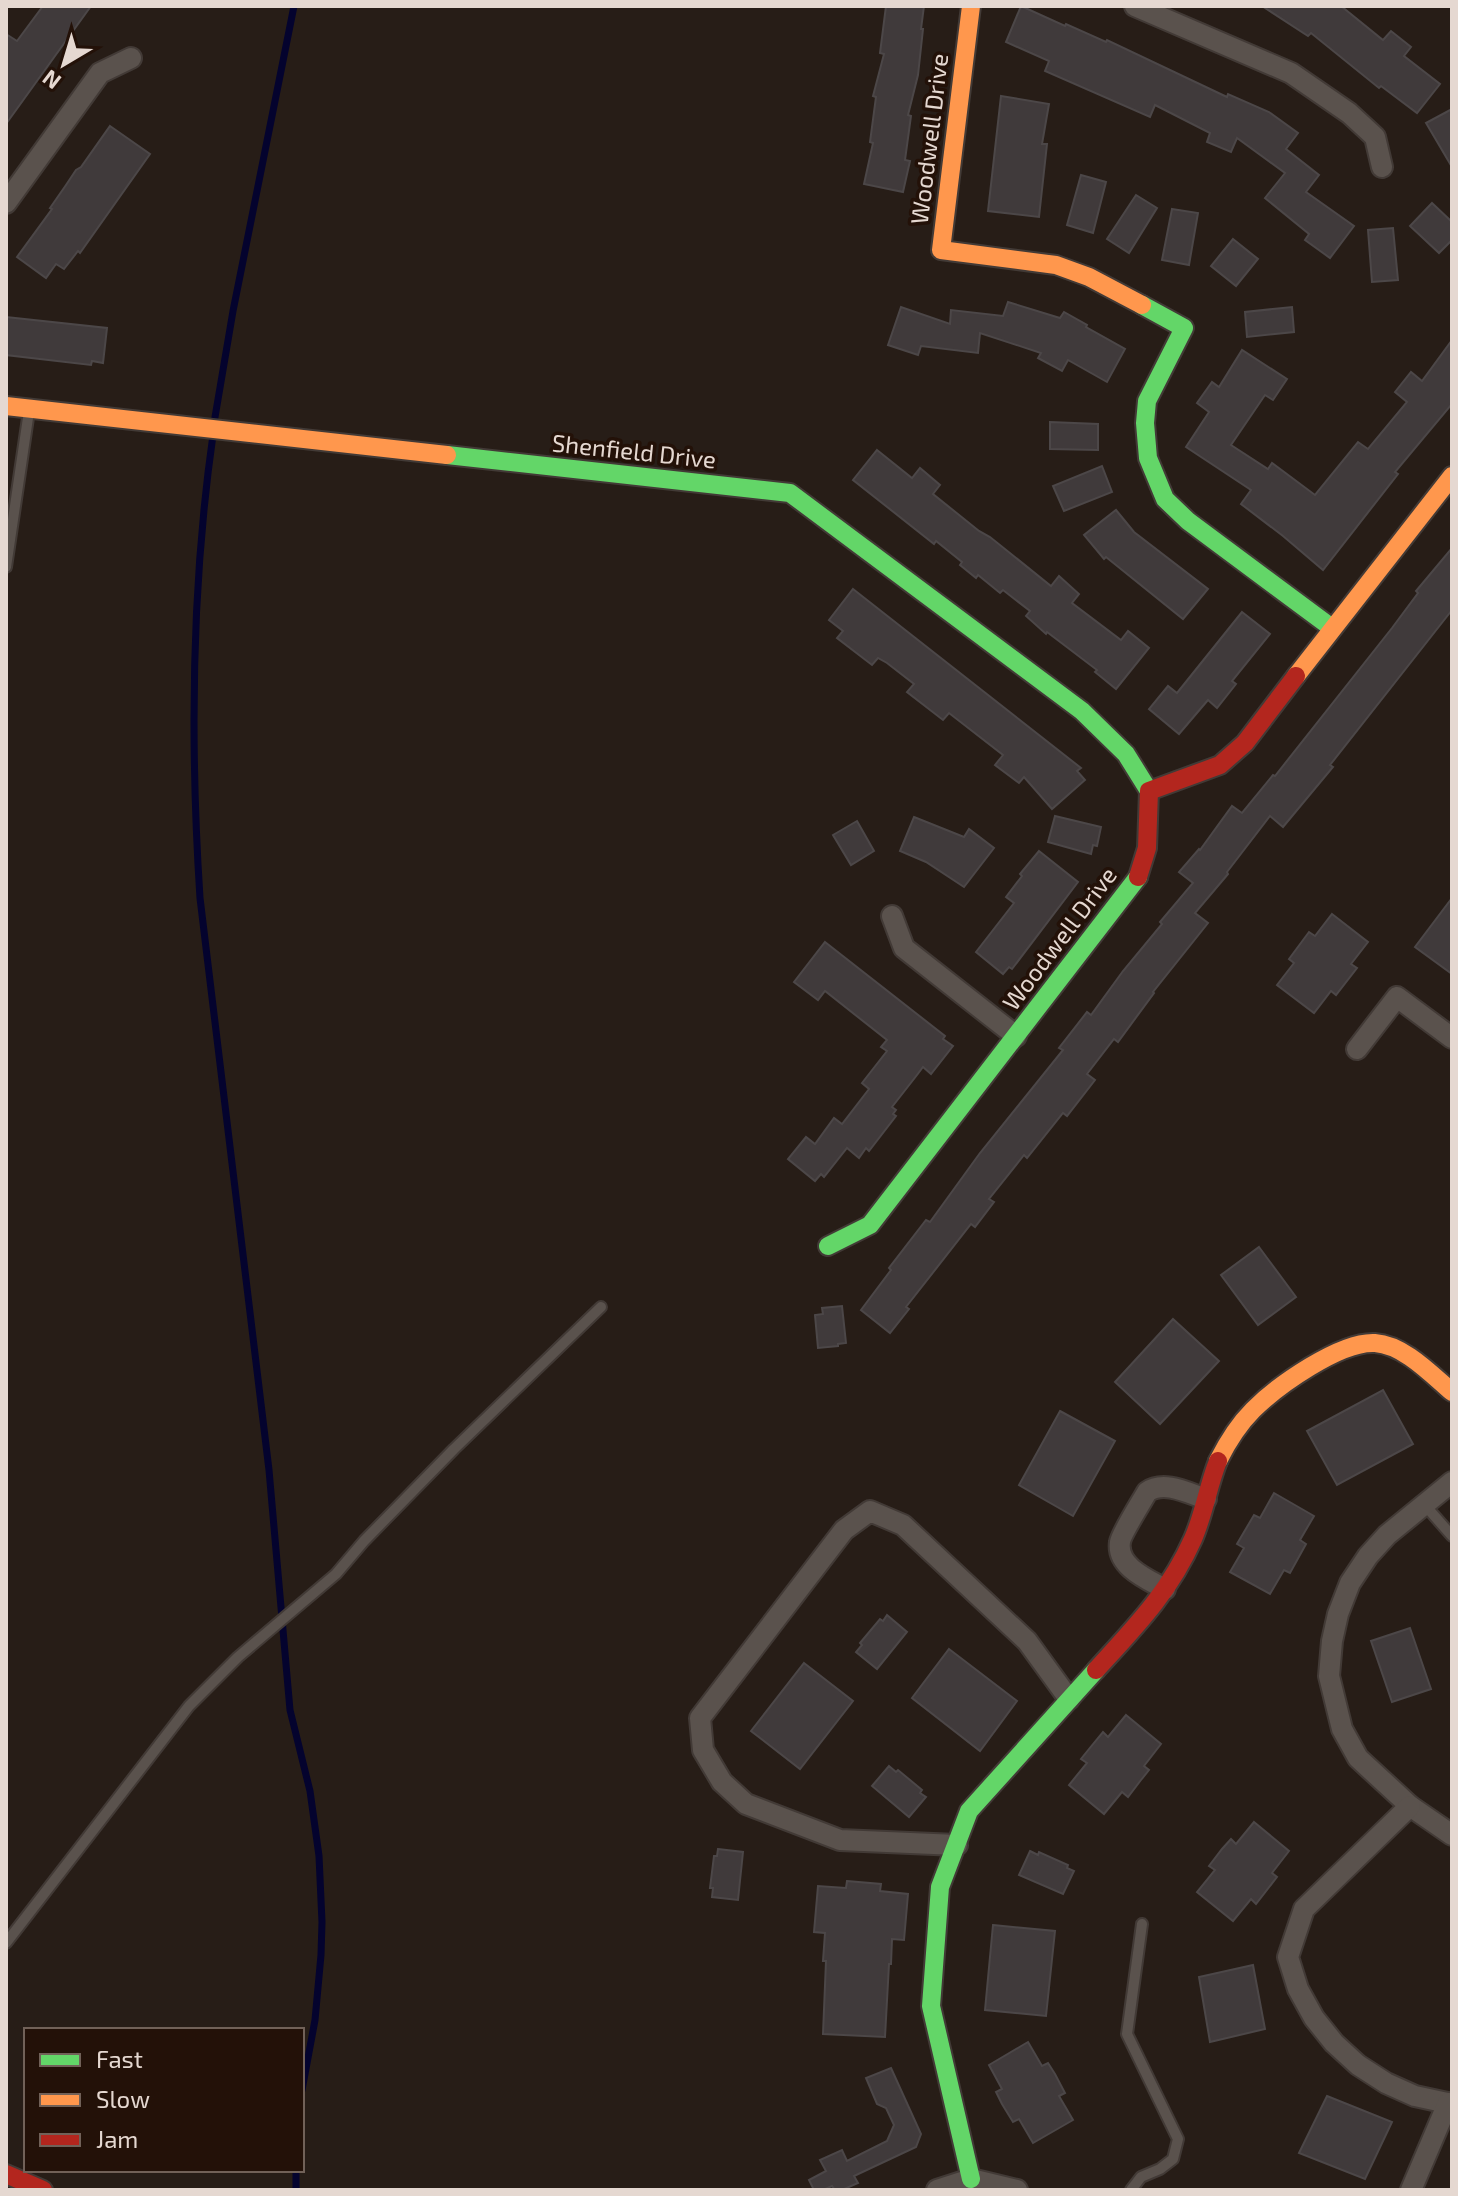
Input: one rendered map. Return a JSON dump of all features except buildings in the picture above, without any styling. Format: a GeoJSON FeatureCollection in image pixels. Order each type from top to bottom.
{"type":"FeatureCollection","features":[{"type":"Feature","properties":{"kind":"street","name":"Woodwell Drive"},"geometry":{"type":"LineString","coordinates":[[971,6],[941,250],[1056,265],[1089,277],[1184,328],[1147,401],[1148,458],[1165,499],[1188,521],[1332,628]]}},
{"type":"Feature","properties":{"kind":"street"},"geometry":{"type":"LineString","coordinates":[[1135,6],[1291,73],[1349,113],[1375,137],[1382,167]]}},
{"type":"Feature","properties":{"kind":"street"},"geometry":{"type":"LineString","coordinates":[[6,203],[100,73],[131,58]]}},
{"type":"Feature","properties":{"kind":"street","name":"Shenfield Drive"},"geometry":{"type":"LineString","coordinates":[[6,406],[790,493],[1082,711],[1126,754],[1149,791]]}},
{"type":"Feature","properties":{"kind":"street"},"geometry":{"type":"LineString","coordinates":[[1149,791],[1220,765],[1245,743],[1452,476]]}},
{"type":"Feature","properties":{"kind":"street","name":"Woodwell Drive"},"geometry":{"type":"LineString","coordinates":[[828,1246],[870,1225],[1138,877],[1147,848],[1149,791]]}},
{"type":"Feature","properties":{"kind":"street"},"geometry":{"type":"LineString","coordinates":[[892,916],[904,948],[1016,1036]]}},
{"type":"Feature","properties":{"kind":"street"},"geometry":{"type":"LineString","coordinates":[[1357,1049],[1397,997],[1452,1038]]}},
{"type":"Feature","properties":{"kind":"street"},"geometry":{"type":"LineString","coordinates":[[971,2179],[931,2006],[940,1887],[969,1811],[1137,1626],[1165,1589],[1180,1566],[1223,1450],[1253,1411],[1280,1388],[1332,1355],[1359,1344],[1378,1343],[1400,1352],[1452,1392]]}},
{"type":"Feature","properties":{"kind":"street"},"geometry":{"type":"LineString","coordinates":[[1452,1482],[1387,1535],[1350,1583],[1338,1614],[1329,1676],[1342,1729],[1358,1758],[1410,1806],[1452,1835]]}},
{"type":"Feature","properties":{"kind":"street"},"geometry":{"type":"LineString","coordinates":[[1165,1589],[1129,1566],[1122,1555],[1120,1542],[1147,1492],[1154,1487],[1169,1487],[1206,1499]]}},
{"type":"Feature","properties":{"kind":"street"},"geometry":{"type":"LineString","coordinates":[[957,1845],[840,1840],[746,1804],[722,1782],[703,1750],[700,1718],[844,1530],[870,1511],[903,1525],[1027,1641],[1069,1699]]}},
{"type":"Feature","properties":{"kind":"street"},"geometry":{"type":"LineString","coordinates":[[1410,1806],[1304,1909],[1288,1957],[1298,1989],[1314,2018],[1334,2043],[1358,2065],[1386,2083],[1415,2096],[1450,2104],[1411,2190]]}},
{"type":"Feature","properties":{"kind":"street"},"geometry":{"type":"LineString","coordinates":[[6,2174],[43,2190]]}},
{"type":"Feature","properties":{"kind":"street"},"geometry":{"type":"LineString","coordinates":[[937,2190],[971,2179],[1009,2189]]}},
{"type":"Feature","properties":{"kind":"lane"},"geometry":{"type":"LineString","coordinates":[[6,567],[30,409]]}},
{"type":"Feature","properties":{"kind":"lane"},"geometry":{"type":"LineString","coordinates":[[6,1943],[189,1706],[238,1657],[336,1574],[454,1449],[601,1307]]}},
{"type":"Feature","properties":{"kind":"lane"},"geometry":{"type":"LineString","coordinates":[[1424,1504],[1452,1536]]}},
{"type":"Feature","properties":{"kind":"lane"},"geometry":{"type":"LineString","coordinates":[[1131,2190],[1141,2177],[1173,2159],[1178,2139],[1127,2034],[1142,1924]]}},
{"type":"Feature","properties":{"kind":"waterway"},"geometry":{"type":"LineString","coordinates":[[214,423],[233,311],[294,6]]}},
{"type":"Feature","properties":{"kind":"waterway"},"geometry":{"type":"LineString","coordinates":[[213,435],[200,551],[194,666],[200,898],[269,1470],[290,1710],[310,1791],[319,1856],[321,1955],[315,2020],[304,2079]]}},
{"type":"Feature","properties":{"kind":"waterway"},"geometry":{"type":"LineString","coordinates":[[296,2172],[296,2190]]}},
{"type":"Feature","properties":{"kind":"traffic: fast"},"geometry":{"type":"LineString","coordinates":[[1142,305],[1184,328],[1147,401],[1148,458],[1165,499],[1188,521],[1332,628]]}},
{"type":"Feature","properties":{"kind":"traffic: fast"},"geometry":{"type":"LineString","coordinates":[[447,455],[790,493],[1082,711],[1126,754],[1149,791]]}},
{"type":"Feature","properties":{"kind":"traffic: fast"},"geometry":{"type":"LineString","coordinates":[[828,1246],[870,1225],[1138,877]]}},
{"type":"Feature","properties":{"kind":"traffic: fast"},"geometry":{"type":"LineString","coordinates":[[971,2179],[931,2006],[940,1887],[969,1811],[1096,1670]]}},
{"type":"Feature","properties":{"kind":"traffic: slow"},"geometry":{"type":"LineString","coordinates":[[971,6],[941,250],[1056,265],[1089,277],[1142,305]]}},
{"type":"Feature","properties":{"kind":"traffic: slow"},"geometry":{"type":"LineString","coordinates":[[6,406],[447,455]]}},
{"type":"Feature","properties":{"kind":"traffic: slow"},"geometry":{"type":"LineString","coordinates":[[1296,676],[1452,476]]}},
{"type":"Feature","properties":{"kind":"traffic: slow"},"geometry":{"type":"LineString","coordinates":[[1218,1461],[1238,1428],[1264,1400],[1327,1357],[1361,1344],[1375,1343],[1396,1349],[1452,1392]]}},
{"type":"Feature","properties":{"kind":"traffic: jam"},"geometry":{"type":"LineString","coordinates":[[1138,877],[1147,848],[1149,791],[1220,765],[1245,743],[1296,676]]}},
{"type":"Feature","properties":{"kind":"traffic: jam"},"geometry":{"type":"LineString","coordinates":[[1096,1670],[1150,1609],[1184,1558],[1197,1529],[1218,1461]]}},
{"type":"Feature","properties":{"kind":"traffic: jam"},"geometry":{"type":"LineString","coordinates":[[6,2174],[43,2190]]}}]}
